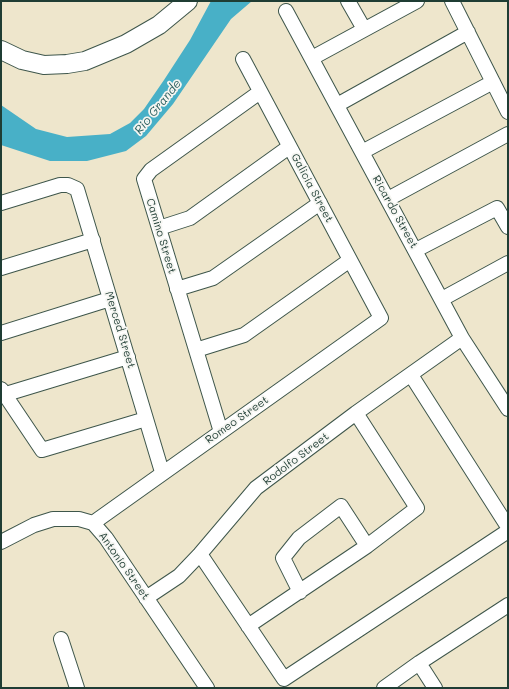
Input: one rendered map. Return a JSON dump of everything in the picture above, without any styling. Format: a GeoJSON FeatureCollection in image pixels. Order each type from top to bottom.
{"type":"FeatureCollection","features":[{"type":"Feature","properties":{"kind":"main road"},"geometry":{"type":"LineString","coordinates":[[1,50],[22,60],[44,65],[85,61],[126,44],[159,25],[188,1]]}},
{"type":"Feature","properties":{"kind":"street"},"geometry":{"type":"LineString","coordinates":[[348,1],[364,29]]}},
{"type":"Feature","properties":{"kind":"street"},"geometry":{"type":"LineString","coordinates":[[312,58],[417,1]]}},
{"type":"Feature","properties":{"kind":"street"},"geometry":{"type":"LineString","coordinates":[[452,1],[508,112]]}},
{"type":"Feature","properties":{"kind":"street","name":"Ricardo Street"},"geometry":{"type":"LineString","coordinates":[[286,11],[416,250],[462,338],[508,409]]}},
{"type":"Feature","properties":{"kind":"street"},"geometry":{"type":"LineString","coordinates":[[337,105],[468,32]]}},
{"type":"Feature","properties":{"kind":"street","name":"Galicia Street"},"geometry":{"type":"LineString","coordinates":[[243,59],[381,318]]}},
{"type":"Feature","properties":{"kind":"street"},"geometry":{"type":"LineString","coordinates":[[362,152],[493,82]]}},
{"type":"Feature","properties":{"kind":"street","name":"Camino Street"},"geometry":{"type":"LineString","coordinates":[[221,432],[144,179],[151,170],[260,92]]}},
{"type":"Feature","properties":{"kind":"street"},"geometry":{"type":"LineString","coordinates":[[388,199],[508,134]]}},
{"type":"Feature","properties":{"kind":"street"},"geometry":{"type":"LineString","coordinates":[[159,228],[190,218],[289,147]]}},
{"type":"Feature","properties":{"kind":"street","name":"Merced Street"},"geometry":{"type":"LineString","coordinates":[[1,203],[60,185],[68,185],[76,189],[93,240],[162,472]]}},
{"type":"Feature","properties":{"kind":"street"},"geometry":{"type":"LineString","coordinates":[[177,289],[213,278],[320,203]]}},
{"type":"Feature","properties":{"kind":"street"},"geometry":{"type":"LineString","coordinates":[[416,250],[497,208],[508,227]]}},
{"type":"Feature","properties":{"kind":"street"},"geometry":{"type":"LineString","coordinates":[[1,268],[93,240]]}},
{"type":"Feature","properties":{"kind":"street"},"geometry":{"type":"LineString","coordinates":[[196,350],[244,335],[350,260]]}},
{"type":"Feature","properties":{"kind":"street"},"geometry":{"type":"LineString","coordinates":[[442,299],[508,263]]}},
{"type":"Feature","properties":{"kind":"street"},"geometry":{"type":"LineString","coordinates":[[1,333],[110,299]]}},
{"type":"Feature","properties":{"kind":"street","name":"Romeo Street"},"geometry":{"type":"LineString","coordinates":[[93,523],[162,472],[221,432],[381,318]]}},
{"type":"Feature","properties":{"kind":"street","name":"Rodolfo Street"},"geometry":{"type":"LineString","coordinates":[[146,598],[179,576],[200,554],[256,488],[356,413],[462,338]]}},
{"type":"Feature","properties":{"kind":"street"},"geometry":{"type":"LineString","coordinates":[[128,357],[3,392],[42,450],[146,419]]}},
{"type":"Feature","properties":{"kind":"street"},"geometry":{"type":"LineString","coordinates":[[411,375],[508,527]]}},
{"type":"Feature","properties":{"kind":"street"},"geometry":{"type":"LineString","coordinates":[[248,626],[367,546],[417,508],[356,413]]}},
{"type":"Feature","properties":{"kind":"street"},"geometry":{"type":"LineString","coordinates":[[300,592],[283,558],[299,538],[341,506],[367,546]]}},
{"type":"Feature","properties":{"kind":"street","name":"Antonio Street"},"geometry":{"type":"LineString","coordinates":[[2,541],[53,519],[79,519],[93,523],[106,538],[207,688]]}},
{"type":"Feature","properties":{"kind":"street"},"geometry":{"type":"LineString","coordinates":[[200,554],[284,679],[508,531]]}},
{"type":"Feature","properties":{"kind":"street"},"geometry":{"type":"LineString","coordinates":[[384,688],[419,663],[508,605]]}},
{"type":"Feature","properties":{"kind":"street"},"geometry":{"type":"LineString","coordinates":[[61,639],[77,688]]}},
{"type":"Feature","properties":{"kind":"street"},"geometry":{"type":"LineString","coordinates":[[419,663],[435,688]]}},
{"type":"Feature","properties":{"kind":"water","name":"Rio Grande"},"geometry":{"type":"Polygon","coordinates":[[[211,1],[252,1],[231,19],[173,104],[146,136],[126,151],[87,161],[50,161],[1,145],[1,105],[36,129],[67,137],[110,134],[130,123],[144,109],[164,80],[190,40],[211,1]]]}}]}
